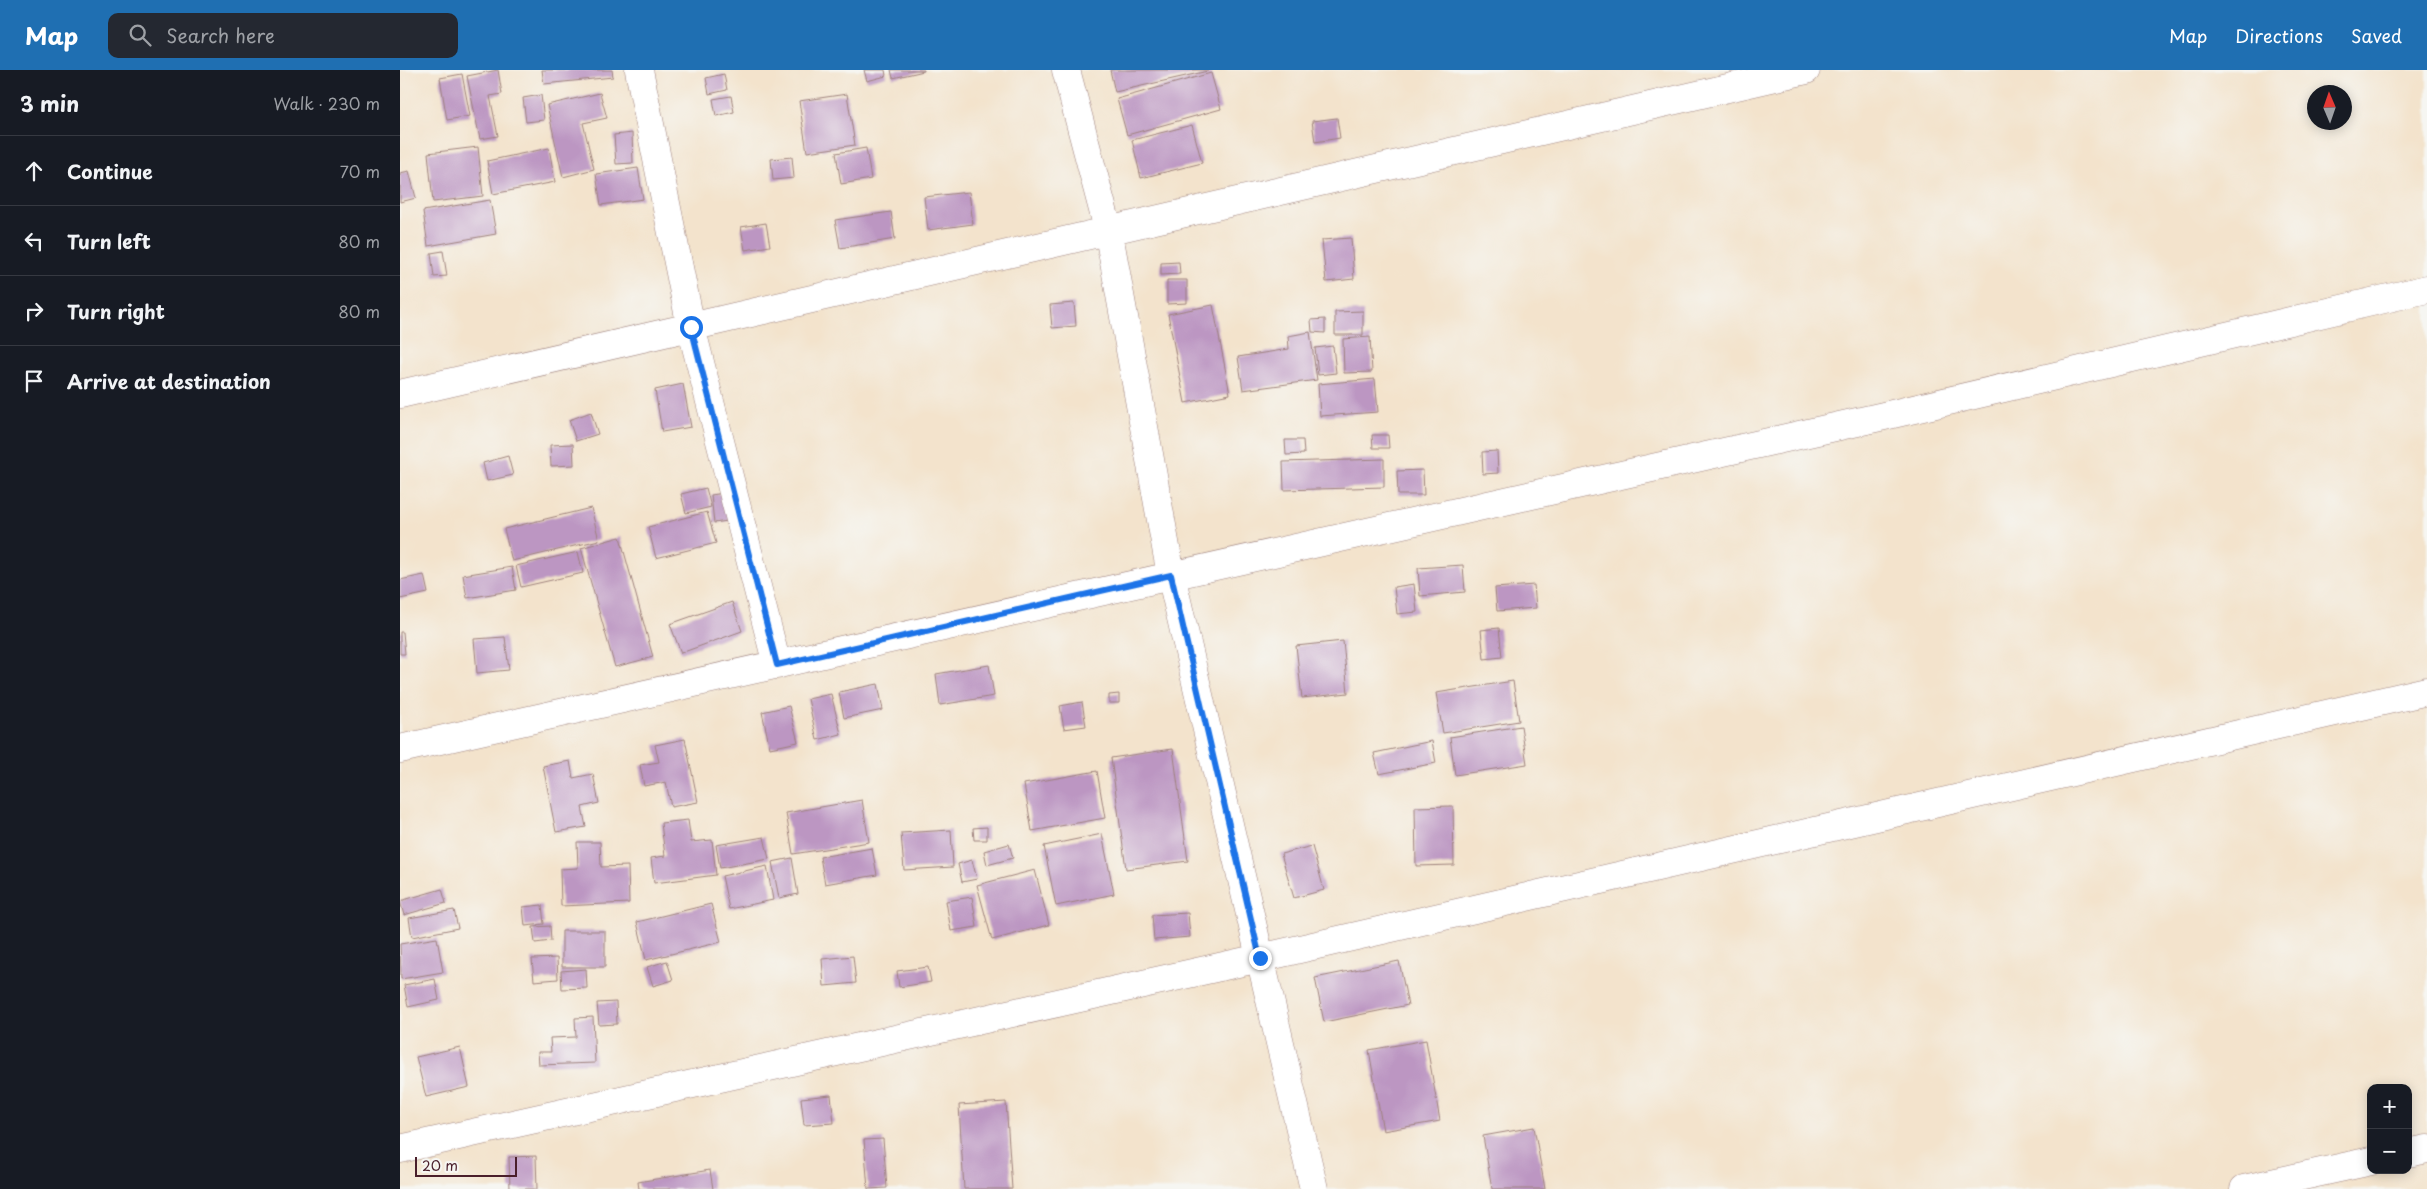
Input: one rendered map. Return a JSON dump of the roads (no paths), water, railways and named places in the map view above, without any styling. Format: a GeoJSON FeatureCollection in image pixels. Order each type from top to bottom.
{"type":"FeatureCollection","features":[{"type":"Feature","properties":{"kind":"street"},"geometry":{"type":"LineString","coordinates":[[639,70],[691,327],[777,665]]}},
{"type":"Feature","properties":{"kind":"street"},"geometry":{"type":"LineString","coordinates":[[1066,70],[1108,229],[1171,575],[1314,1189]]}},
{"type":"Feature","properties":{"kind":"street"},"geometry":{"type":"LineString","coordinates":[[400,394],[1108,229],[1806,70]]}},
{"type":"Feature","properties":{"kind":"street"},"geometry":{"type":"LineString","coordinates":[[400,749],[1875,418],[2427,289]]}},
{"type":"Feature","properties":{"kind":"street"},"geometry":{"type":"LineString","coordinates":[[400,1149],[1260,958],[2427,690]]}},
{"type":"Feature","properties":{"kind":"street"},"geometry":{"type":"LineString","coordinates":[[2412,1152],[2427,1149]]}},
{"type":"Feature","properties":{"kind":"street"},"geometry":{"type":"LineString","coordinates":[[2244,1189],[2367,1162]]}}]}
